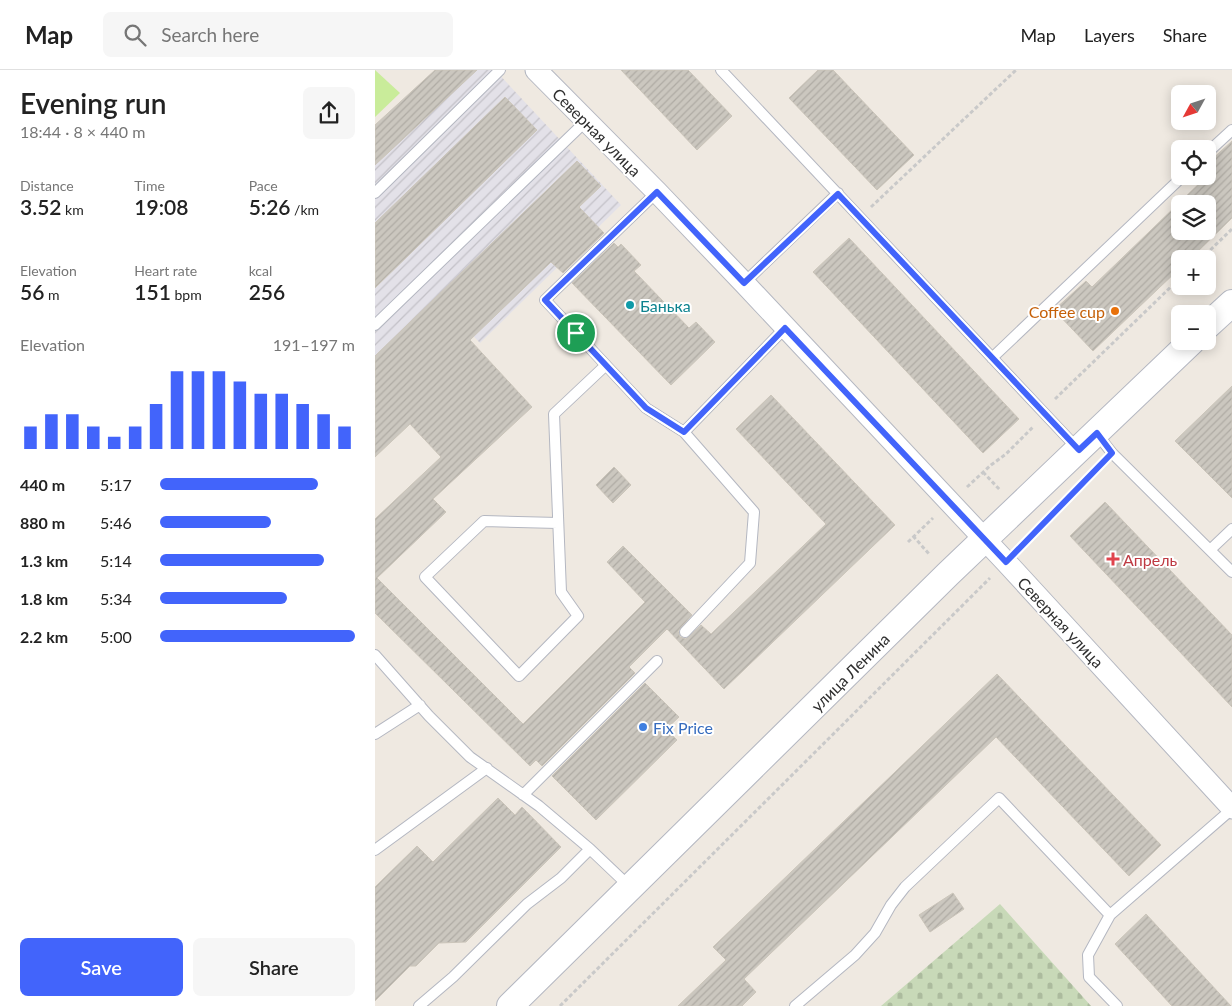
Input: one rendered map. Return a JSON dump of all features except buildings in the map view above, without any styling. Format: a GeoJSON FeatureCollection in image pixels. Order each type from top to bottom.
{"type":"FeatureCollection","features":[{"type":"Feature","properties":{"kind":"street","name":"Северная улица"},"geometry":{"type":"LineString","coordinates":[[536,70],[744,283],[1006,562],[1232,808]]}},
{"type":"Feature","properties":{"kind":"street"},"geometry":{"type":"LineString","coordinates":[[1216,318],[1232,303]]}},
{"type":"Feature","properties":{"kind":"street","name":"улица Ленина"},"geometry":{"type":"LineString","coordinates":[[521,1000],[631,888],[948,574],[1183,350]]}},
{"type":"Feature","properties":{"kind":"lane"},"geometry":{"type":"LineString","coordinates":[[375,193],[500,70]]}},
{"type":"Feature","properties":{"kind":"lane"},"geometry":{"type":"LineString","coordinates":[[721,70],[992,358],[1088,442],[1112,453],[1232,572]]}},
{"type":"Feature","properties":{"kind":"lane"},"geometry":{"type":"LineString","coordinates":[[375,326],[586,121]]}},
{"type":"Feature","properties":{"kind":"lane"},"geometry":{"type":"LineString","coordinates":[[1216,145],[1232,130]]}},
{"type":"Feature","properties":{"kind":"lane"},"geometry":{"type":"LineString","coordinates":[[992,358],[1174,185]]}},
{"type":"Feature","properties":{"kind":"lane"},"geometry":{"type":"LineString","coordinates":[[657,192],[545,300],[646,408],[684,432],[754,512],[750,563],[685,632]]}},
{"type":"Feature","properties":{"kind":"lane"},"geometry":{"type":"LineString","coordinates":[[744,283],[838,194]]}},
{"type":"Feature","properties":{"kind":"lane"},"geometry":{"type":"LineString","coordinates":[[684,432],[785,328]]}},
{"type":"Feature","properties":{"kind":"lane"},"geometry":{"type":"LineString","coordinates":[[558,523],[484,521],[425,576],[519,676],[578,616],[561,592],[554,414],[606,365]]}},
{"type":"Feature","properties":{"kind":"lane"},"geometry":{"type":"LineString","coordinates":[[1210,550],[1232,529]]}},
{"type":"Feature","properties":{"kind":"lane"},"geometry":{"type":"LineString","coordinates":[[375,655],[470,756],[523,795],[589,849],[631,888]]}},
{"type":"Feature","properties":{"kind":"lane"},"geometry":{"type":"LineString","coordinates":[[523,795],[657,661]]}},
{"type":"Feature","properties":{"kind":"lane"},"geometry":{"type":"LineString","coordinates":[[375,734],[420,705]]}},
{"type":"Feature","properties":{"kind":"lane"},"geometry":{"type":"LineString","coordinates":[[375,850],[487,768]]}},
{"type":"Feature","properties":{"kind":"lane"},"geometry":{"type":"LineString","coordinates":[[795,1006],[855,955],[875,933],[905,887],[999,798],[1110,915]]}},
{"type":"Feature","properties":{"kind":"lane"},"geometry":{"type":"LineString","coordinates":[[1117,1006],[1089,977],[1088,955],[1110,915],[1232,808]]}},
{"type":"Feature","properties":{"kind":"lane"},"geometry":{"type":"LineString","coordinates":[[419,1006],[453,977],[527,904],[561,878],[589,849]]}},
{"type":"Feature","properties":{"kind":"path"},"geometry":{"type":"LineString","coordinates":[[860,218],[1016,70]]}},
{"type":"Feature","properties":{"kind":"path"},"geometry":{"type":"LineString","coordinates":[[1210,250],[1232,229]]}},
{"type":"Feature","properties":{"kind":"path"},"geometry":{"type":"LineString","coordinates":[[560,1006],[1084,482]]}},
{"type":"Feature","properties":{"kind":"shaded area"},"geometry":{"type":"Polygon","coordinates":[[[435,70],[495,70],[621,205],[480,343],[456,318],[375,394],[375,125],[435,70]]]}},
{"type":"Feature","properties":{"kind":"green space"},"geometry":{"type":"Polygon","coordinates":[[[375,70],[400,93],[375,117],[375,70]]]}},
{"type":"Feature","properties":{"kind":"green space"},"geometry":{"type":"Polygon","coordinates":[[[1000,904],[1091,1006],[881,1006],[1000,904]]]}},
{"type":"Feature","properties":{"kind":"place","name":"Банька"},"geometry":{"type":"Point","coordinates":[630,305]}},
{"type":"Feature","properties":{"kind":"place","name":"Coffee cup"},"geometry":{"type":"Point","coordinates":[1115,311]}},
{"type":"Feature","properties":{"kind":"place","name":"Апрель"},"geometry":{"type":"Point","coordinates":[1113,559]}},
{"type":"Feature","properties":{"kind":"place","name":"Fix Price"},"geometry":{"type":"Point","coordinates":[643,727]}},
{"type":"Feature","properties":{"kind":"route"},"geometry":{"type":"LineString","coordinates":[[657,192],[744,283],[838,194],[1079,450],[1097,433],[1112,453],[1006,562],[785,328],[684,432],[646,408],[576,333],[545,300],[657,192]]}}]}
